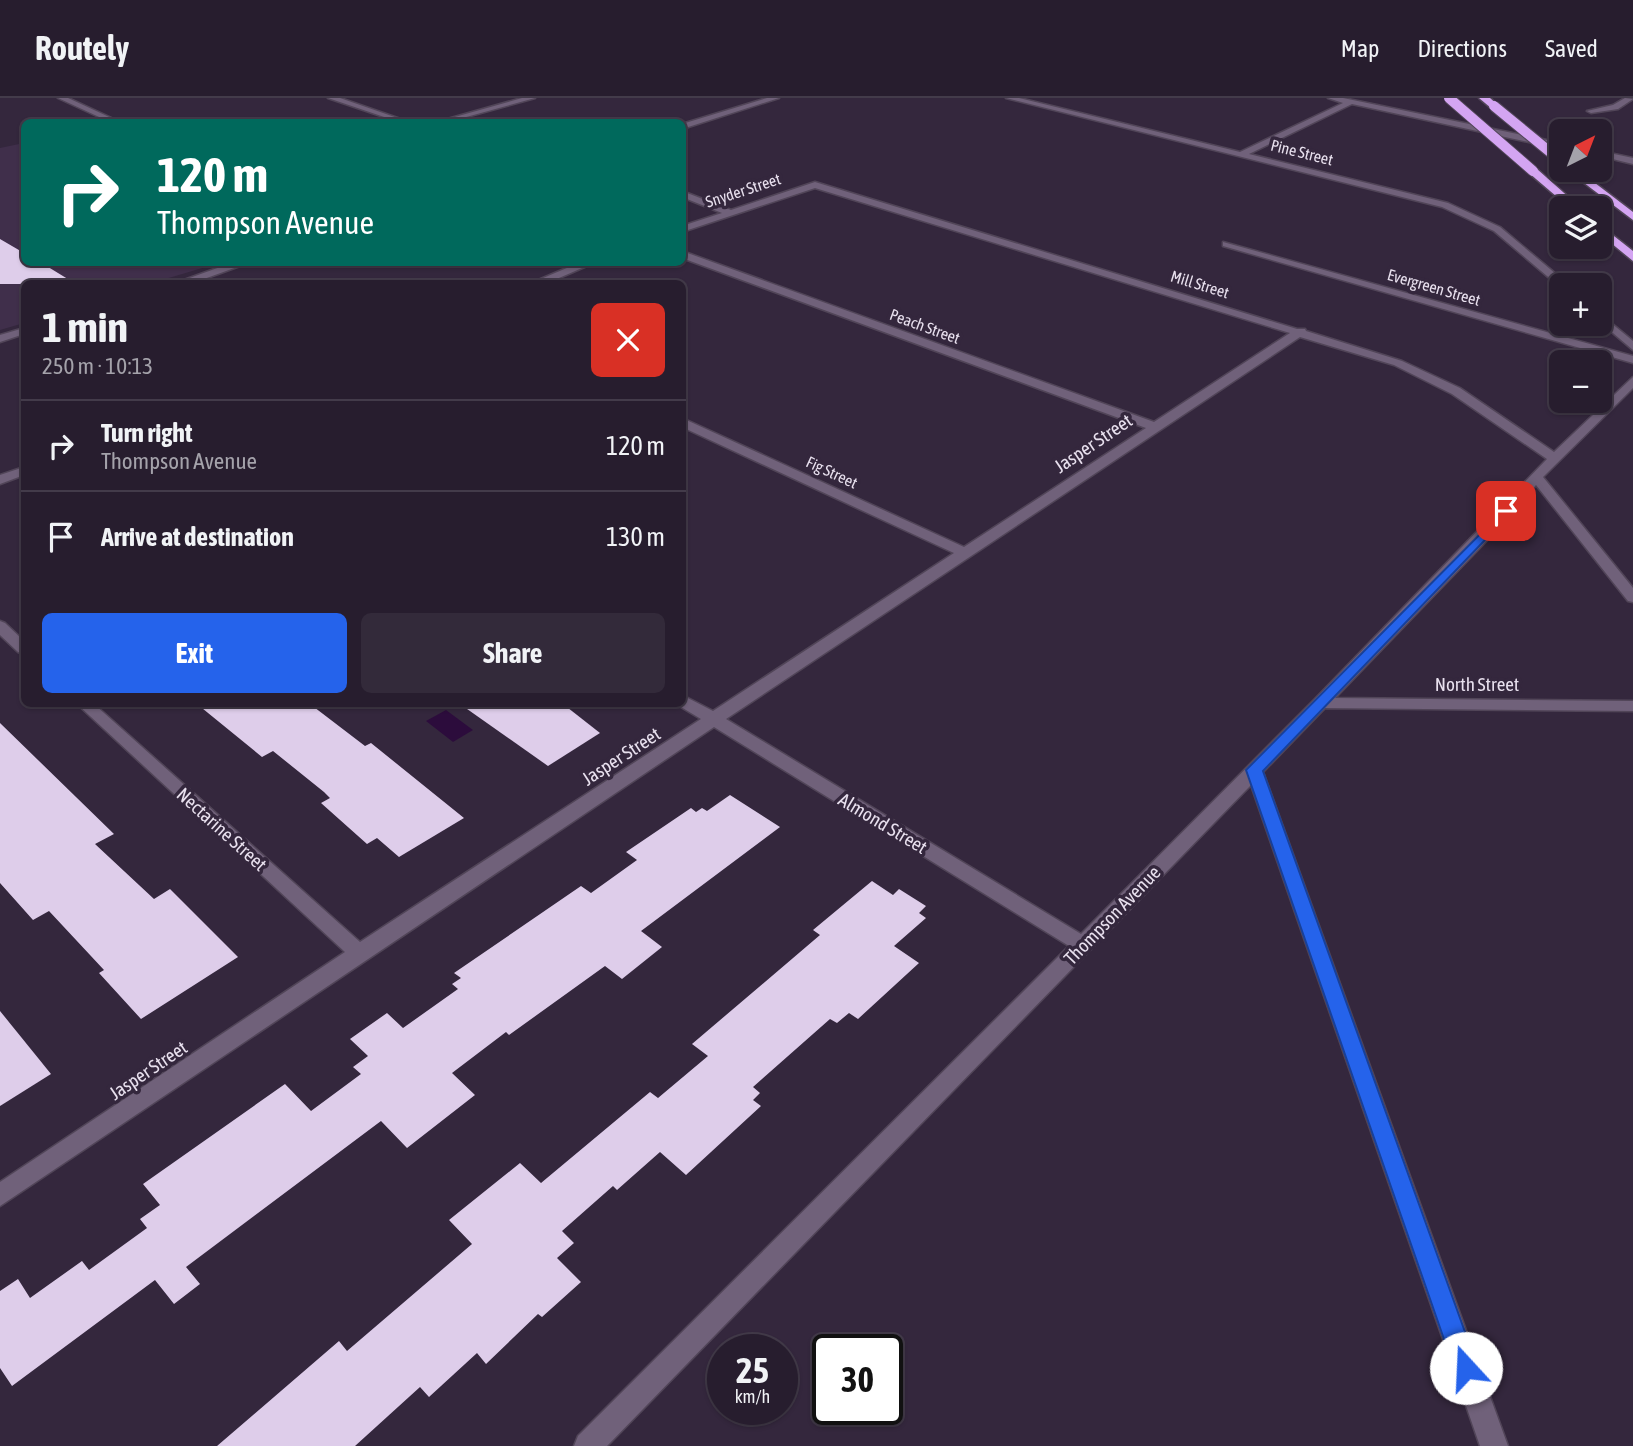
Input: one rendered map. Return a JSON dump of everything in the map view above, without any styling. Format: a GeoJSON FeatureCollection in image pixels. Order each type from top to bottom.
{"type":"FeatureCollection","features":[{"type":"Feature","properties":{"kind":"highway"},"geometry":{"type":"LineString","coordinates":[[1449,98],[1562,196]]}},
{"type":"Feature","properties":{"kind":"highway"},"geometry":{"type":"LineString","coordinates":[[1484,98],[1549,151]]}},
{"type":"Feature","properties":{"kind":"highway"},"geometry":{"type":"LineString","coordinates":[[1588,182],[1633,217]]}},
{"type":"Feature","properties":{"kind":"highway"},"geometry":{"type":"LineString","coordinates":[[1612,239],[1633,257]]}},
{"type":"Feature","properties":{"kind":"street"},"geometry":{"type":"LineString","coordinates":[[62,98],[109,119]]}},
{"type":"Feature","properties":{"kind":"street"},"geometry":{"type":"LineString","coordinates":[[332,98],[396,119]]}},
{"type":"Feature","properties":{"kind":"street"},"geometry":{"type":"LineString","coordinates":[[452,119],[531,98]]}},
{"type":"Feature","properties":{"kind":"street"},"geometry":{"type":"LineString","coordinates":[[686,126],[775,98]]}},
{"type":"Feature","properties":{"kind":"street","name":"Pine Street"},"geometry":{"type":"LineString","coordinates":[[1010,98],[1404,193],[1464,212],[1510,237],[1550,273]]}},
{"type":"Feature","properties":{"kind":"street"},"geometry":{"type":"LineString","coordinates":[[1332,98],[1549,143]]}},
{"type":"Feature","properties":{"kind":"street"},"geometry":{"type":"LineString","coordinates":[[1591,111],[1615,107],[1630,98]]}},
{"type":"Feature","properties":{"kind":"street"},"geometry":{"type":"LineString","coordinates":[[1243,154],[1351,102]]}},
{"type":"Feature","properties":{"kind":"street"},"geometry":{"type":"LineString","coordinates":[[1612,157],[1633,161]]}},
{"type":"Feature","properties":{"kind":"street","name":"Snyder Street"},"geometry":{"type":"LineString","coordinates":[[686,228],[815,185]]}},
{"type":"Feature","properties":{"kind":"street","name":"Mill Street"},"geometry":{"type":"LineString","coordinates":[[815,185],[1301,331],[1430,377],[1488,411],[1555,459]]}},
{"type":"Feature","properties":{"kind":"street"},"geometry":{"type":"LineString","coordinates":[[686,196],[729,212]]}},
{"type":"Feature","properties":{"kind":"street","name":"Evergreen Street"},"geometry":{"type":"LineString","coordinates":[[1226,244],[1633,360]]}},
{"type":"Feature","properties":{"kind":"street","name":"Peach Street"},"geometry":{"type":"LineString","coordinates":[[686,255],[1156,427]]}},
{"type":"Feature","properties":{"kind":"street"},"geometry":{"type":"LineString","coordinates":[[190,280],[234,266]]}},
{"type":"Feature","properties":{"kind":"street"},"geometry":{"type":"LineString","coordinates":[[544,280],[581,266]]}},
{"type":"Feature","properties":{"kind":"street"},"geometry":{"type":"LineString","coordinates":[[1612,328],[1633,346]]}},
{"type":"Feature","properties":{"kind":"street","name":"Jasper Street"},"geometry":{"type":"LineString","coordinates":[[0,1195],[359,953],[1301,331]]}},
{"type":"Feature","properties":{"kind":"street"},"geometry":{"type":"LineString","coordinates":[[0,339],[21,332]]}},
{"type":"Feature","properties":{"kind":"street","name":"Thompson Avenue"},"geometry":{"type":"LineString","coordinates":[[588,1446],[1321,703],[1536,477],[1633,381]]}},
{"type":"Feature","properties":{"kind":"street","name":"Fig Street"},"geometry":{"type":"LineString","coordinates":[[686,424],[966,553]]}},
{"type":"Feature","properties":{"kind":"street"},"geometry":{"type":"LineString","coordinates":[[0,480],[21,472]]}},
{"type":"Feature","properties":{"kind":"street"},"geometry":{"type":"LineString","coordinates":[[1536,477],[1633,598]]}},
{"type":"Feature","properties":{"kind":"street"},"geometry":{"type":"LineString","coordinates":[[0,626],[21,646]]}},
{"type":"Feature","properties":{"kind":"street","name":"Almond Street"},"geometry":{"type":"LineString","coordinates":[[686,702],[1083,945]]}},
{"type":"Feature","properties":{"kind":"street","name":"North Street"},"geometry":{"type":"LineString","coordinates":[[1321,703],[1633,705]]}},
{"type":"Feature","properties":{"kind":"street","name":"Nectarine Street"},"geometry":{"type":"LineString","coordinates":[[88,707],[359,953]]}},
{"type":"Feature","properties":{"kind":"street"},"geometry":{"type":"LineString","coordinates":[[1254,770],[1493,1446]]}},
{"type":"Feature","properties":{"kind":"shaded area"},"geometry":{"type":"Polygon","coordinates":[[[21,144],[21,266],[209,266],[162,280],[21,280],[21,324],[0,330],[0,148],[21,144]]]}},
{"type":"Feature","properties":{"kind":"shaded area"},"geometry":{"type":"Polygon","coordinates":[[[446,710],[473,730],[453,742],[426,721],[446,710]]]}},
{"type":"Feature","properties":{"kind":"building"},"geometry":{"type":"Polygon","coordinates":[[[0,239],[21,251],[21,266],[47,266],[69,280],[21,280],[21,284],[0,284],[0,239]]]}},
{"type":"Feature","properties":{"kind":"building"},"geometry":{"type":"Polygon","coordinates":[[[201,707],[314,707],[365,746],[371,743],[464,818],[399,857],[377,838],[367,844],[321,803],[330,798],[324,792],[273,751],[262,757],[201,707]]]}},
{"type":"Feature","properties":{"kind":"building"},"geometry":{"type":"Polygon","coordinates":[[[464,707],[567,707],[600,733],[548,766],[464,707]]]}},
{"type":"Feature","properties":{"kind":"building"},"geometry":{"type":"Polygon","coordinates":[[[0,723],[114,834],[95,844],[154,899],[170,889],[238,957],[141,1019],[99,973],[104,970],[49,911],[33,920],[0,883],[0,723]]]}},
{"type":"Feature","properties":{"kind":"building"},"geometry":{"type":"Polygon","coordinates":[[[730,795],[780,827],[641,931],[662,947],[622,979],[605,966],[509,1035],[506,1032],[452,1073],[475,1095],[407,1148],[381,1121],[186,1267],[200,1284],[174,1304],[155,1280],[12,1386],[0,1368],[0,1291],[18,1279],[30,1298],[82,1261],[89,1270],[147,1228],[140,1219],[160,1205],[143,1184],[285,1084],[311,1111],[361,1074],[353,1067],[368,1056],[350,1039],[387,1013],[403,1028],[458,989],[452,984],[461,978],[454,973],[581,886],[591,893],[637,860],[626,852],[691,808],[696,812],[702,808],[707,811],[730,795]]]}},
{"type":"Feature","properties":{"kind":"building"},"geometry":{"type":"Polygon","coordinates":[[[872,881],[893,895],[899,889],[926,906],[919,913],[926,918],[894,946],[919,963],[858,1019],[849,1013],[837,1023],[830,1019],[753,1087],[760,1093],[753,1100],[761,1106],[686,1175],[660,1152],[617,1190],[613,1186],[562,1231],[574,1243],[557,1258],[581,1282],[542,1317],[538,1314],[486,1364],[477,1353],[429,1397],[420,1387],[355,1446],[217,1446],[339,1341],[347,1351],[472,1244],[449,1220],[520,1163],[541,1183],[650,1092],[658,1098],[708,1056],[692,1044],[820,935],[813,930],[872,881]]]}},
{"type":"Feature","properties":{"kind":"building"},"geometry":{"type":"Polygon","coordinates":[[[0,1011],[51,1074],[0,1106],[0,1011]]]}},
{"type":"Feature","properties":{"kind":"route"},"geometry":{"type":"LineString","coordinates":[[1466,1368],[1254,770],[1506,511]]}}]}
